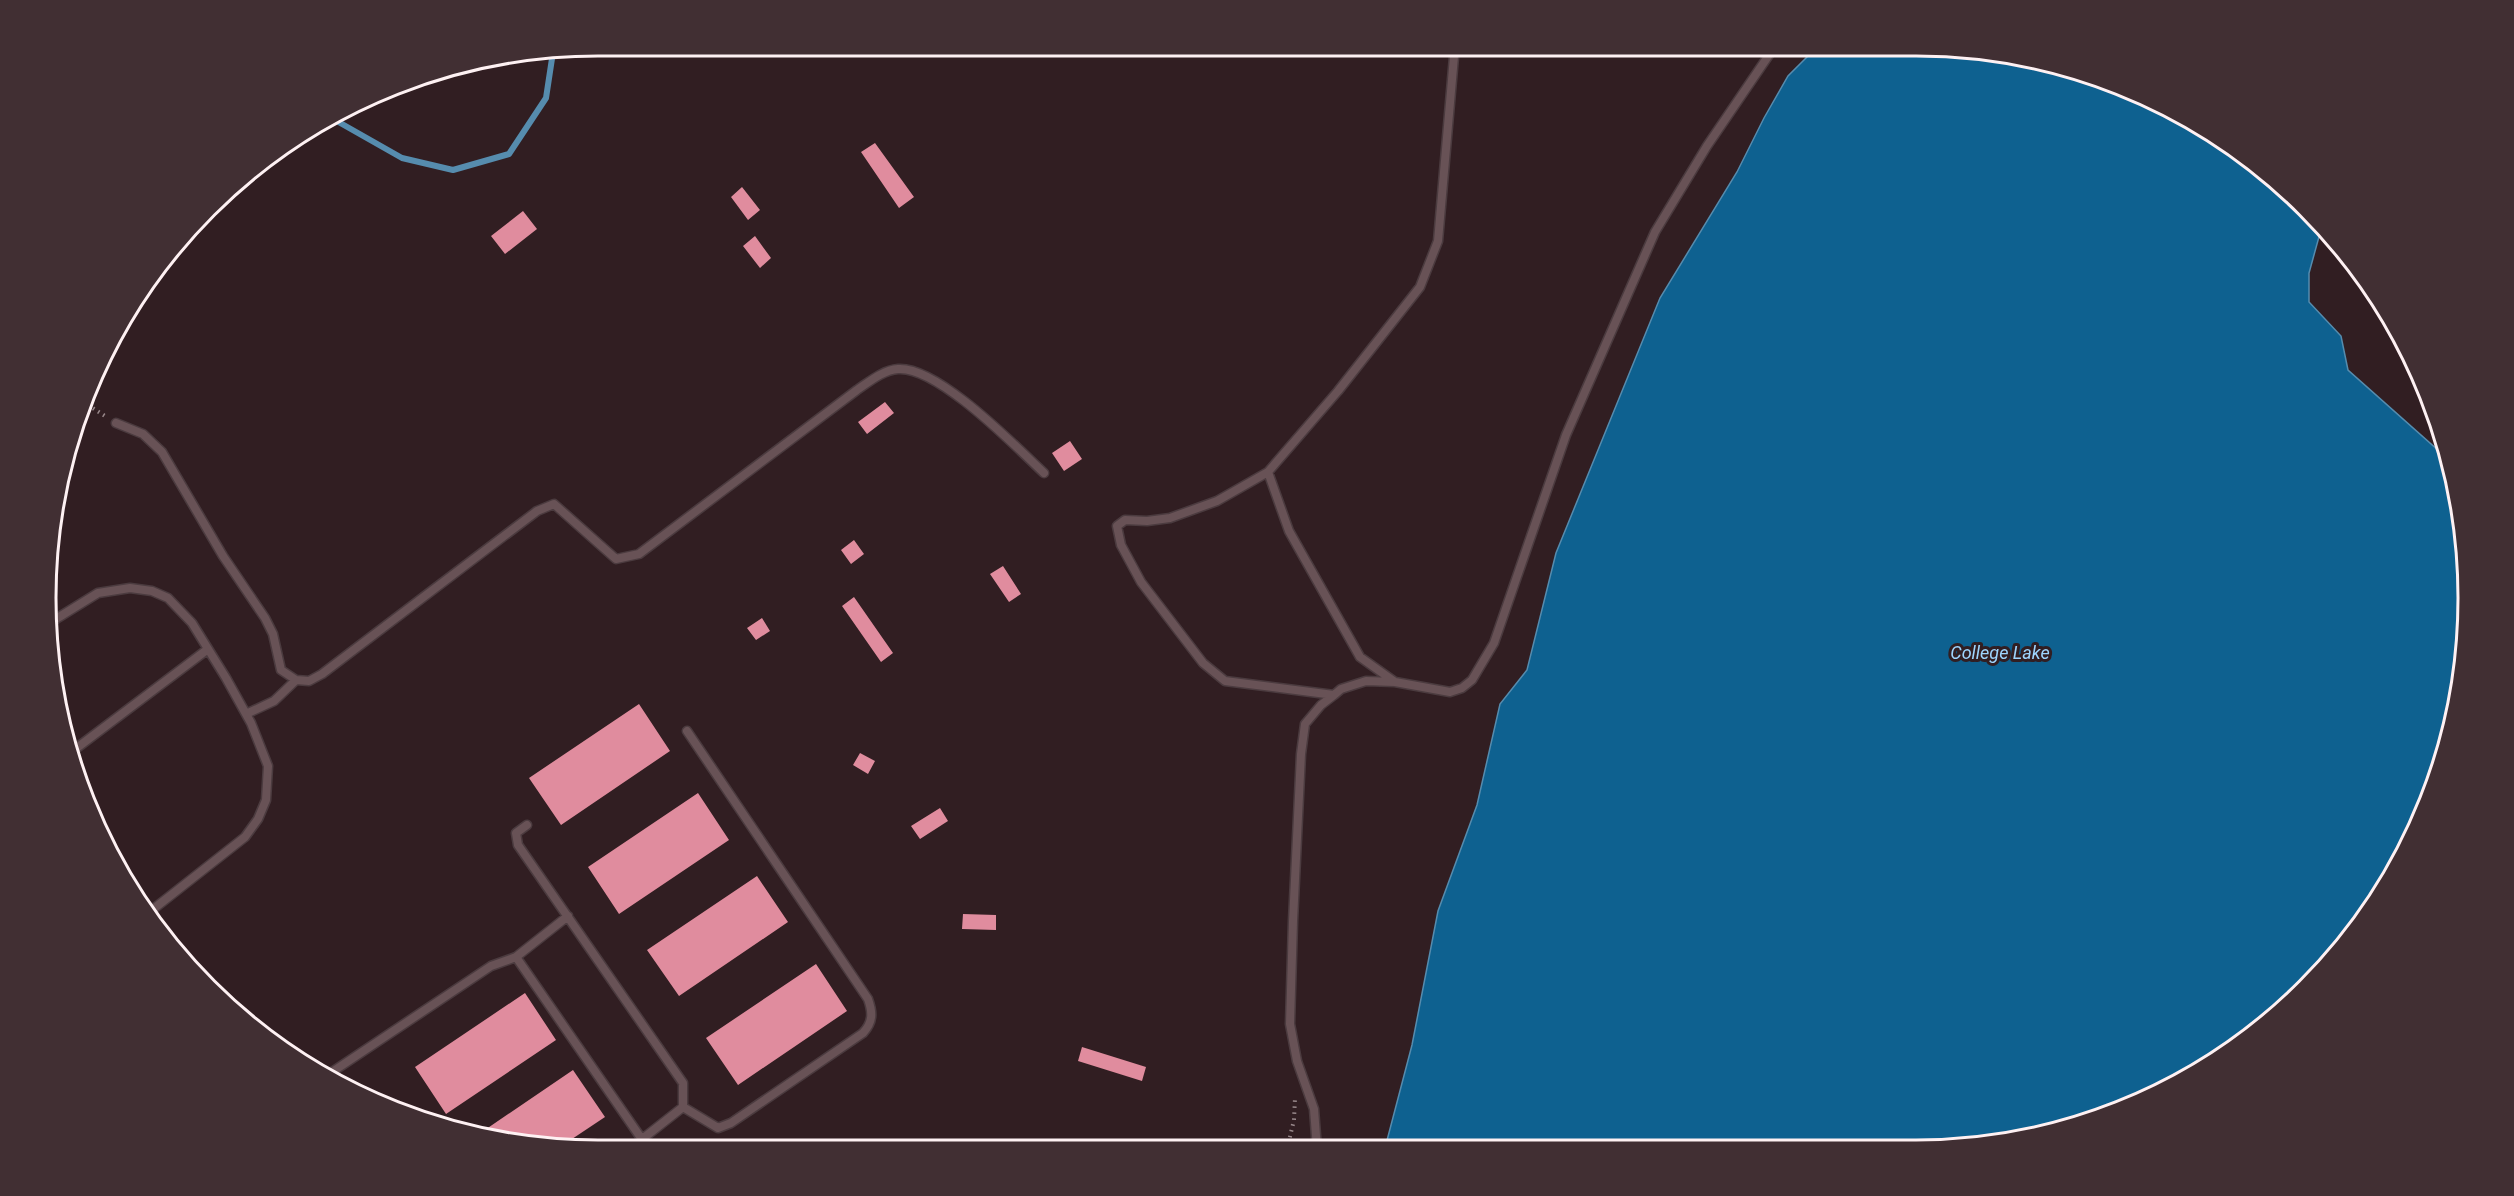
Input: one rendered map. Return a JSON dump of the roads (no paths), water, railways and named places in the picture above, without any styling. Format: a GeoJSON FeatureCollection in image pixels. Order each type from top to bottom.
{"type":"FeatureCollection","features":[{"type":"Feature","properties":{"kind":"lane"},"geometry":{"type":"LineString","coordinates":[[1334,695],[1225,681],[1203,663],[1141,582],[1121,546],[1117,526],[1125,520],[1147,521],[1170,518],[1217,501],[1268,472],[1338,391],[1420,287],[1438,241],[1454,56]]}},
{"type":"Feature","properties":{"kind":"lane"},"geometry":{"type":"LineString","coordinates":[[1316,1140],[1314,1109],[1297,1061],[1290,1024],[1301,754],[1305,724],[1321,705],[1341,689],[1366,681],[1395,682],[1450,692],[1462,688],[1472,680],[1494,643],[1566,435],[1655,232],[1707,146],[1769,56]]}},
{"type":"Feature","properties":{"kind":"lane"},"geometry":{"type":"LineString","coordinates":[[116,423],[144,435],[162,452],[224,556],[265,618],[273,634],[281,670],[296,680],[309,681],[322,674],[537,511],[554,504],[616,559],[639,554],[858,390],[878,376],[898,369],[920,372],[941,384],[983,417],[1044,473]]}},
{"type":"Feature","properties":{"kind":"lane"},"geometry":{"type":"LineString","coordinates":[[1268,472],[1289,531],[1360,657],[1395,682]]}},
{"type":"Feature","properties":{"kind":"lane"},"geometry":{"type":"LineString","coordinates":[[57,619],[98,593],[130,588],[153,591],[168,598],[192,623],[208,649],[246,714],[268,766],[266,800],[258,819],[245,837],[154,909]]}},
{"type":"Feature","properties":{"kind":"lane"},"geometry":{"type":"LineString","coordinates":[[77,748],[208,649]]}},
{"type":"Feature","properties":{"kind":"lane"},"geometry":{"type":"LineString","coordinates":[[246,714],[274,701],[296,680]]}},
{"type":"Feature","properties":{"kind":"lane"},"geometry":{"type":"LineString","coordinates":[[683,1107],[718,1128],[731,1123],[863,1033],[869,1027],[872,1018],[868,999],[687,731]]}},
{"type":"Feature","properties":{"kind":"lane"},"geometry":{"type":"LineString","coordinates":[[527,825],[516,833],[518,845],[683,1083],[683,1107]]}},
{"type":"Feature","properties":{"kind":"lane"},"geometry":{"type":"LineString","coordinates":[[333,1071],[491,966],[516,957],[568,916]]}},
{"type":"Feature","properties":{"kind":"lane"},"geometry":{"type":"LineString","coordinates":[[516,957],[641,1140],[683,1107]]}},
{"type":"Feature","properties":{"kind":"water","name":"College Lake"},"geometry":{"type":"Polygon","coordinates":[[[1808,56],[1916,56],[1987,60],[2022,66],[2090,84],[2156,111],[2217,147],[2274,190],[2319,235],[2309,273],[2309,302],[2341,336],[2348,370],[2438,450],[2448,492],[2457,563],[2457,633],[2448,704],[2430,772],[2403,838],[2386,869],[2346,928],[2300,982],[2246,1028],[2187,1068],[2156,1085],[2090,1112],[2022,1130],[1951,1139],[1387,1140],[1412,1045],[1438,911],[1477,805],[1500,704],[1527,670],[1556,553],[1660,298],[1737,172],[1788,76],[1808,56]]]}},
{"type":"Feature","properties":{"kind":"waterway"},"geometry":{"type":"LineString","coordinates":[[338,122],[402,158],[453,170],[509,154],[546,98],[552,58]]}}]}
